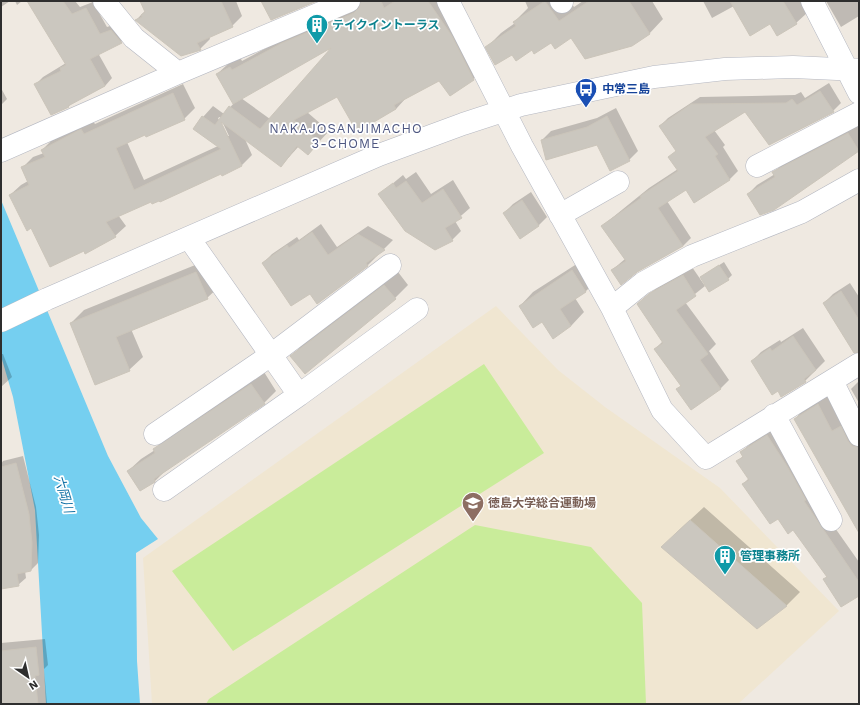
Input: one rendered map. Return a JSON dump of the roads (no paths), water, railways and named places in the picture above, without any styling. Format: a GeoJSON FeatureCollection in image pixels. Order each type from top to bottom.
{"type":"FeatureCollection","features":[{"type":"Feature","properties":{"kind":"street"},"geometry":{"type":"LineString","coordinates":[[104,1],[134,38],[178,73]]}},
{"type":"Feature","properties":{"kind":"street"},"geometry":{"type":"LineString","coordinates":[[1,151],[178,73],[349,1]]}},
{"type":"Feature","properties":{"kind":"street"},"geometry":{"type":"LineString","coordinates":[[448,1],[560,215],[612,308],[662,410],[706,458],[859,364]]}},
{"type":"Feature","properties":{"kind":"street"},"geometry":{"type":"LineString","coordinates":[[812,1],[853,70],[859,93]]}},
{"type":"Feature","properties":{"kind":"street"},"geometry":{"type":"LineString","coordinates":[[1,321],[47,299],[379,155],[504,110],[654,77],[725,69],[793,67],[853,70]]}},
{"type":"Feature","properties":{"kind":"street"},"geometry":{"type":"LineString","coordinates":[[757,166],[859,113]]}},
{"type":"Feature","properties":{"kind":"street"},"geometry":{"type":"LineString","coordinates":[[612,308],[644,283],[692,256],[802,212],[859,180]]}},
{"type":"Feature","properties":{"kind":"street"},"geometry":{"type":"LineString","coordinates":[[560,215],[618,182]]}},
{"type":"Feature","properties":{"kind":"street"},"geometry":{"type":"LineString","coordinates":[[189,238],[299,394]]}},
{"type":"Feature","properties":{"kind":"street"},"geometry":{"type":"LineString","coordinates":[[155,434],[271,355],[390,265]]}},
{"type":"Feature","properties":{"kind":"street"},"geometry":{"type":"LineString","coordinates":[[164,490],[417,309]]}},
{"type":"Feature","properties":{"kind":"street"},"geometry":{"type":"LineString","coordinates":[[832,381],[859,435]]}},
{"type":"Feature","properties":{"kind":"street"},"geometry":{"type":"LineString","coordinates":[[774,415],[831,520]]}},
{"type":"Feature","properties":{"kind":"water","name":"六岡川"},"geometry":{"type":"Polygon","coordinates":[[[1,200],[108,456],[141,518],[158,539],[136,553],[137,661],[140,704],[46,704],[35,510],[13,397],[1,356],[1,200]]]}},
{"type":"Feature","properties":{"kind":"place","name":"テイクイントーラス"},"geometry":{"type":"Point","coordinates":[317,44]}},
{"type":"Feature","properties":{"kind":"place","name":"中常三島"},"geometry":{"type":"Point","coordinates":[586,108]}},
{"type":"Feature","properties":{"kind":"place","name":"徳島大学総合運動場"},"geometry":{"type":"Point","coordinates":[473,522]}},
{"type":"Feature","properties":{"kind":"place","name":"管理事務所"},"geometry":{"type":"Point","coordinates":[725,576]}},
{"type":"Feature","properties":{"kind":"district","name":"NAKAJOSANJIMACHO 3-CHOME"},"geometry":{"type":"Point","coordinates":[346,136]}}]}
